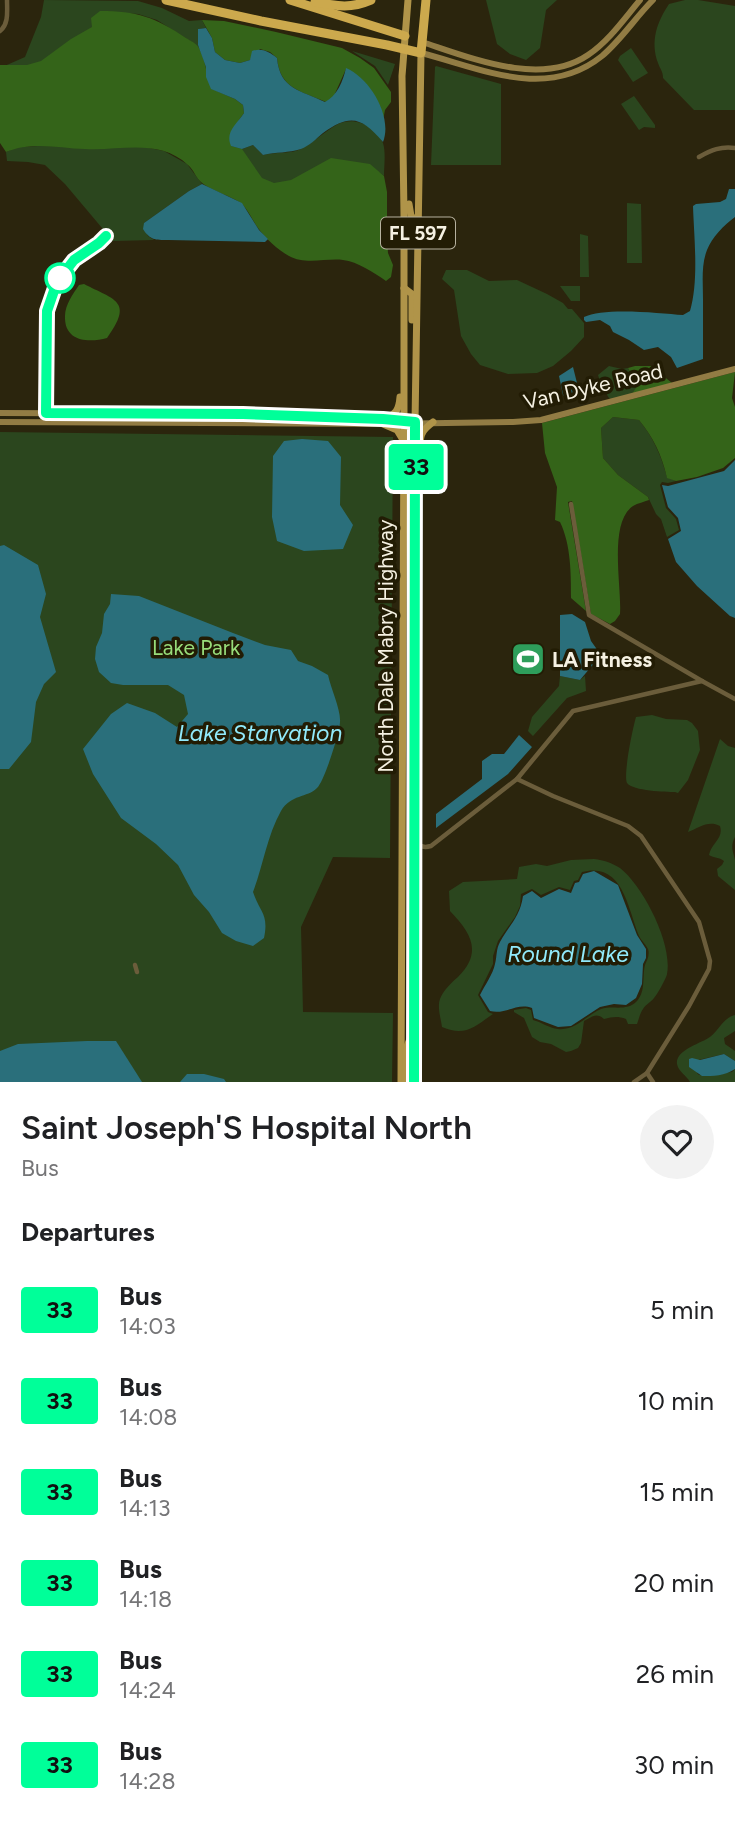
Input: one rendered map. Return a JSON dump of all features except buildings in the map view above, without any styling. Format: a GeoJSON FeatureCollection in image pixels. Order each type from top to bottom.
{"type":"FeatureCollection","features":[{"type":"Feature","properties":{"kind":"highway"},"geometry":{"type":"LineString","coordinates":[[166,0],[421,53]]}},
{"type":"Feature","properties":{"kind":"highway"},"geometry":{"type":"LineString","coordinates":[[290,0],[405,36]]}},
{"type":"Feature","properties":{"kind":"highway"},"geometry":{"type":"LineString","coordinates":[[307,0],[342,7],[356,6],[371,0]]}},
{"type":"Feature","properties":{"kind":"highway","name":"North Dale Mabry Highway"},"geometry":{"type":"LineString","coordinates":[[421,53],[426,0]]}},
{"type":"Feature","properties":{"kind":"main road","name":"North Dale Mabry Highway"},"geometry":{"type":"LineString","coordinates":[[403,1082],[402,76],[408,0]]}},
{"type":"Feature","properties":{"kind":"main road"},"geometry":{"type":"LineString","coordinates":[[405,36],[513,68],[553,69],[581,60],[593,51],[606,40],[640,0]]}},
{"type":"Feature","properties":{"kind":"main road"},"geometry":{"type":"LineString","coordinates":[[421,53],[511,78],[555,78],[584,68],[600,57],[653,0]]}},
{"type":"Feature","properties":{"kind":"main road","name":"North Dale Mabry Highway"},"geometry":{"type":"LineString","coordinates":[[415,1080],[415,422],[421,53]]}},
{"type":"Feature","properties":{"kind":"main road"},"geometry":{"type":"LineString","coordinates":[[403,123],[407,132],[409,213],[413,220],[418,222]]}},
{"type":"Feature","properties":{"kind":"main road"},"geometry":{"type":"LineString","coordinates":[[404,288],[412,294],[413,349],[416,358]]}},
{"type":"Feature","properties":{"kind":"main road"},"geometry":{"type":"LineString","coordinates":[[404,312],[400,344],[399,409],[383,421],[397,430],[404,443]]}},
{"type":"Feature","properties":{"kind":"main road","name":"Van Dyke Road"},"geometry":{"type":"LineString","coordinates":[[0,413],[243,414],[404,422],[513,422],[541,420],[735,369]]}},
{"type":"Feature","properties":{"kind":"main road"},"geometry":{"type":"LineString","coordinates":[[140,422],[236,418],[243,414]]}},
{"type":"Feature","properties":{"kind":"main road","name":"Van Dyke Road"},"geometry":{"type":"LineString","coordinates":[[0,422],[383,421]]}},
{"type":"Feature","properties":{"kind":"main road"},"geometry":{"type":"LineString","coordinates":[[402,714],[415,697],[418,683],[420,438],[423,430],[433,422]]}},
{"type":"Feature","properties":{"kind":"main road"},"geometry":{"type":"LineString","coordinates":[[403,618],[407,629],[407,688],[411,698],[415,697]]}},
{"type":"Feature","properties":{"kind":"main road"},"geometry":{"type":"LineString","coordinates":[[403,1082],[407,1046],[414,1034]]}},
{"type":"Feature","properties":{"kind":"street"},"geometry":{"type":"LineString","coordinates":[[0,31],[6,23],[7,0]]}},
{"type":"Feature","properties":{"kind":"street"},"geometry":{"type":"LineString","coordinates":[[699,157],[720,148],[735,148]]}},
{"type":"Feature","properties":{"kind":"street"},"geometry":{"type":"LineString","coordinates":[[46,413],[46,422]]}},
{"type":"Feature","properties":{"kind":"street"},"geometry":{"type":"LineString","coordinates":[[571,504],[589,615],[735,699]]}},
{"type":"Feature","properties":{"kind":"street"},"geometry":{"type":"LineString","coordinates":[[415,841],[426,848],[431,846],[517,779],[573,711],[702,681]]}},
{"type":"Feature","properties":{"kind":"street"},"geometry":{"type":"LineString","coordinates":[[517,779],[628,826],[641,836],[699,922],[708,951],[709,969],[647,1073],[634,1082]]}},
{"type":"Feature","properties":{"kind":"street"},"geometry":{"type":"LineString","coordinates":[[135,965],[137,972]]}},
{"type":"Feature","properties":{"kind":"street"},"geometry":{"type":"LineString","coordinates":[[647,1073],[653,1082]]}},
{"type":"Feature","properties":{"kind":"green space"},"geometry":{"type":"Polygon","coordinates":[[[44,0],[138,1],[162,8],[189,21],[202,20],[206,28],[198,29],[198,45],[242,149],[253,145],[263,155],[293,152],[338,124],[351,121],[364,124],[380,137],[383,143],[384,176],[379,172],[387,218],[192,164],[0,68],[25,57],[41,17],[44,0]],[[100,11],[195,44],[157,20],[138,14],[100,11]]]}},
{"type":"Feature","properties":{"kind":"green space"},"geometry":{"type":"Polygon","coordinates":[[[486,0],[557,0],[546,10],[540,48],[526,60],[510,54],[497,44],[486,0]]]}},
{"type":"Feature","properties":{"kind":"green space"},"geometry":{"type":"Polygon","coordinates":[[[685,0],[735,6],[735,110],[694,110],[663,78],[656,55],[656,32],[669,4],[685,0]]]}},
{"type":"Feature","properties":{"kind":"green space"},"geometry":{"type":"Polygon","coordinates":[[[100,11],[125,12],[145,17],[165,25],[199,48],[212,89],[243,105],[244,113],[231,146],[242,149],[262,178],[274,183],[291,180],[331,158],[370,164],[384,176],[387,192],[388,253],[393,265],[391,277],[386,281],[349,261],[302,260],[289,256],[264,236],[243,205],[205,185],[188,165],[165,151],[35,146],[6,152],[0,143],[0,65],[27,65],[41,61],[92,27],[91,18],[100,11]]]}},
{"type":"Feature","properties":{"kind":"green space"},"geometry":{"type":"Polygon","coordinates":[[[202,20],[224,21],[342,48],[374,68],[391,92],[391,102],[385,110],[383,120],[380,106],[346,69],[333,98],[326,102],[287,83],[277,58],[270,52],[260,49],[250,60],[240,63],[225,60],[215,52],[212,38],[202,20]]]}},
{"type":"Feature","properties":{"kind":"green space"},"geometry":{"type":"Polygon","coordinates":[[[631,48],[648,73],[633,82],[618,60],[631,48]]]}},
{"type":"Feature","properties":{"kind":"green space"},"geometry":{"type":"Polygon","coordinates":[[[352,51],[395,64],[388,85],[375,66],[352,51]]]}},
{"type":"Feature","properties":{"kind":"green space"},"geometry":{"type":"Polygon","coordinates":[[[436,66],[501,84],[501,165],[431,165],[436,66]]]}},
{"type":"Feature","properties":{"kind":"green space"},"geometry":{"type":"Polygon","coordinates":[[[634,96],[655,128],[644,127],[639,130],[621,104],[634,96]]]}},
{"type":"Feature","properties":{"kind":"green space"},"geometry":{"type":"Polygon","coordinates":[[[17,147],[145,147],[164,151],[187,164],[202,184],[144,223],[148,236],[154,240],[113,241],[65,184],[45,165],[7,161],[6,152],[17,147]]]}},
{"type":"Feature","properties":{"kind":"green space"},"geometry":{"type":"Polygon","coordinates":[[[627,203],[641,204],[642,263],[627,263],[627,203]]]}},
{"type":"Feature","properties":{"kind":"green space"},"geometry":{"type":"Polygon","coordinates":[[[580,234],[588,236],[589,277],[580,277],[580,234]]]}},
{"type":"Feature","properties":{"kind":"green space"},"geometry":{"type":"Polygon","coordinates":[[[446,270],[467,270],[489,281],[517,280],[547,294],[572,309],[584,323],[584,337],[553,366],[537,373],[508,374],[480,365],[461,336],[454,290],[442,279],[446,270]]]}},
{"type":"Feature","properties":{"kind":"green space"},"geometry":{"type":"Polygon","coordinates":[[[84,284],[112,298],[120,309],[115,326],[107,338],[79,339],[73,336],[66,325],[65,312],[68,304],[79,285],[84,284]]]}},
{"type":"Feature","properties":{"kind":"green space"},"geometry":{"type":"Polygon","coordinates":[[[560,286],[580,286],[580,301],[571,301],[560,286]]]}},
{"type":"Feature","properties":{"kind":"green space"},"geometry":{"type":"Polygon","coordinates":[[[609,366],[628,368],[637,387],[632,394],[609,398],[598,375],[609,366]]]}},
{"type":"Feature","properties":{"kind":"green space"},"geometry":{"type":"Polygon","coordinates":[[[651,366],[672,383],[632,394],[637,386],[628,368],[651,366]]]}},
{"type":"Feature","properties":{"kind":"green space"},"geometry":{"type":"Polygon","coordinates":[[[735,372],[732,398],[735,407],[735,458],[723,468],[676,481],[667,478],[656,447],[639,420],[613,417],[601,428],[603,458],[618,475],[649,500],[633,506],[625,514],[621,526],[618,541],[620,614],[610,624],[591,614],[572,501],[568,502],[586,611],[571,598],[568,550],[564,531],[560,522],[555,520],[557,487],[545,453],[542,423],[735,372]]]}},
{"type":"Feature","properties":{"kind":"green space"},"geometry":{"type":"Polygon","coordinates":[[[613,417],[639,420],[656,447],[667,477],[676,481],[662,482],[660,485],[666,508],[676,519],[679,530],[667,537],[661,519],[648,497],[618,475],[603,458],[601,428],[613,417]]]}},
{"type":"Feature","properties":{"kind":"green space","name":"Lake Park"},"geometry":{"type":"Polygon","coordinates":[[[0,432],[393,437],[390,858],[333,857],[301,927],[303,1012],[393,1013],[392,1082],[0,1082],[0,432]]]}},
{"type":"Feature","properties":{"kind":"green space"},"geometry":{"type":"Polygon","coordinates":[[[560,676],[580,680],[585,676],[586,691],[567,698],[533,736],[528,731],[532,717],[559,686],[560,676]]]}},
{"type":"Feature","properties":{"kind":"green space"},"geometry":{"type":"Polygon","coordinates":[[[652,715],[687,720],[698,731],[700,750],[688,780],[678,793],[642,789],[627,783],[627,761],[636,717],[652,715]]]}},
{"type":"Feature","properties":{"kind":"green space"},"geometry":{"type":"Polygon","coordinates":[[[720,739],[735,748],[735,837],[732,846],[735,890],[718,876],[717,869],[724,861],[709,855],[719,838],[720,826],[708,824],[688,832],[720,739]]]}},
{"type":"Feature","properties":{"kind":"green space"},"geometry":{"type":"Polygon","coordinates":[[[594,859],[614,865],[629,876],[647,902],[665,947],[667,976],[642,1011],[637,1024],[628,1024],[626,1019],[620,1017],[592,1017],[584,1021],[578,1048],[566,1052],[532,1037],[524,1018],[514,1012],[526,1008],[531,1010],[533,1020],[564,1029],[601,1009],[629,1006],[640,997],[648,949],[639,936],[622,890],[615,880],[596,870],[582,872],[570,890],[559,887],[541,895],[532,889],[521,894],[520,906],[498,941],[493,964],[478,995],[488,1012],[493,1014],[463,1031],[442,1027],[440,999],[466,968],[472,951],[464,927],[450,911],[449,891],[463,882],[517,879],[519,867],[594,859]]]}},
{"type":"Feature","properties":{"kind":"green space"},"geometry":{"type":"Polygon","coordinates":[[[735,1015],[735,1031],[724,1038],[725,1044],[735,1051],[735,1061],[724,1054],[698,1060],[697,1073],[732,1072],[735,1069],[735,1082],[690,1082],[678,1067],[680,1055],[710,1037],[724,1021],[735,1015]]]}},
{"type":"Feature","properties":{"kind":"water"},"geometry":{"type":"Polygon","coordinates":[[[206,28],[212,38],[215,52],[225,60],[240,63],[250,60],[252,51],[268,52],[277,58],[282,77],[287,83],[325,102],[339,88],[346,68],[355,73],[371,89],[382,110],[385,121],[383,142],[362,123],[349,121],[333,127],[307,146],[296,150],[263,155],[253,145],[242,149],[231,146],[230,133],[244,113],[243,105],[211,89],[198,45],[198,29],[206,28]]]}},
{"type":"Feature","properties":{"kind":"water"},"geometry":{"type":"Polygon","coordinates":[[[202,184],[242,203],[268,239],[265,242],[160,240],[153,239],[146,233],[143,229],[144,223],[202,184]]]}},
{"type":"Feature","properties":{"kind":"water"},"geometry":{"type":"Polygon","coordinates":[[[729,189],[735,189],[735,217],[712,240],[704,262],[703,359],[677,368],[671,357],[658,347],[644,350],[613,332],[610,326],[600,320],[584,320],[584,317],[604,312],[683,315],[690,311],[695,273],[693,206],[720,202],[726,199],[729,189]]]}},
{"type":"Feature","properties":{"kind":"water"},"geometry":{"type":"Polygon","coordinates":[[[573,367],[579,394],[565,397],[559,376],[573,367]]]}},
{"type":"Feature","properties":{"kind":"water"},"geometry":{"type":"Polygon","coordinates":[[[284,441],[328,441],[341,457],[340,505],[353,525],[343,549],[304,551],[277,541],[272,517],[273,456],[284,441]]]}},
{"type":"Feature","properties":{"kind":"water"},"geometry":{"type":"Polygon","coordinates":[[[735,460],[735,618],[697,586],[676,562],[668,539],[681,531],[678,518],[668,507],[662,485],[668,486],[724,471],[735,460]]]}},
{"type":"Feature","properties":{"kind":"water"},"geometry":{"type":"Polygon","coordinates":[[[4,545],[38,565],[46,594],[40,617],[56,672],[44,684],[36,702],[31,742],[9,769],[0,769],[0,546],[4,545]]]}},
{"type":"Feature","properties":{"kind":"water","name":"Lake Starvation"},"geometry":{"type":"Polygon","coordinates":[[[111,594],[139,596],[265,645],[291,650],[298,661],[328,675],[340,717],[337,736],[320,784],[313,791],[289,802],[281,811],[272,831],[253,892],[265,918],[264,938],[253,946],[222,933],[194,895],[178,865],[156,844],[121,818],[93,774],[83,749],[111,714],[127,703],[155,713],[177,727],[188,714],[184,695],[168,685],[111,683],[99,672],[95,659],[96,647],[111,594]]]}},
{"type":"Feature","properties":{"kind":"water"},"geometry":{"type":"Polygon","coordinates":[[[572,614],[585,622],[591,641],[601,655],[580,680],[560,676],[560,615],[572,614]]]}},
{"type":"Feature","properties":{"kind":"water"},"geometry":{"type":"Polygon","coordinates":[[[519,735],[532,747],[508,774],[436,828],[436,814],[482,779],[482,761],[492,754],[504,754],[519,735]]]}},
{"type":"Feature","properties":{"kind":"water","name":"Round Lake"},"geometry":{"type":"Polygon","coordinates":[[[594,871],[618,885],[637,935],[646,949],[642,984],[636,998],[626,1005],[600,1007],[571,1026],[558,1027],[534,1018],[532,1008],[527,1007],[490,1011],[480,995],[491,976],[499,945],[517,915],[523,896],[532,891],[541,898],[559,889],[571,893],[583,874],[594,871]]]}},
{"type":"Feature","properties":{"kind":"water"},"geometry":{"type":"Polygon","coordinates":[[[116,1041],[142,1082],[0,1082],[0,1051],[18,1044],[116,1041]]]}},
{"type":"Feature","properties":{"kind":"water"},"geometry":{"type":"Polygon","coordinates":[[[724,1054],[735,1061],[735,1069],[727,1073],[702,1076],[689,1067],[689,1059],[700,1060],[724,1054]]]}},
{"type":"Feature","properties":{"kind":"water"},"geometry":{"type":"Polygon","coordinates":[[[187,1074],[204,1074],[224,1079],[226,1082],[180,1082],[187,1074]]]}},
{"type":"Feature","properties":{"kind":"bus line","name":"33"},"geometry":{"type":"LineString","coordinates":[[106,236],[74,260],[57,282],[47,311],[46,413],[243,414],[415,422],[414,1082]]}},
{"type":"Feature","properties":{"kind":"place","name":"LA Fitness"},"geometry":{"type":"Point","coordinates":[528,659]}}]}
